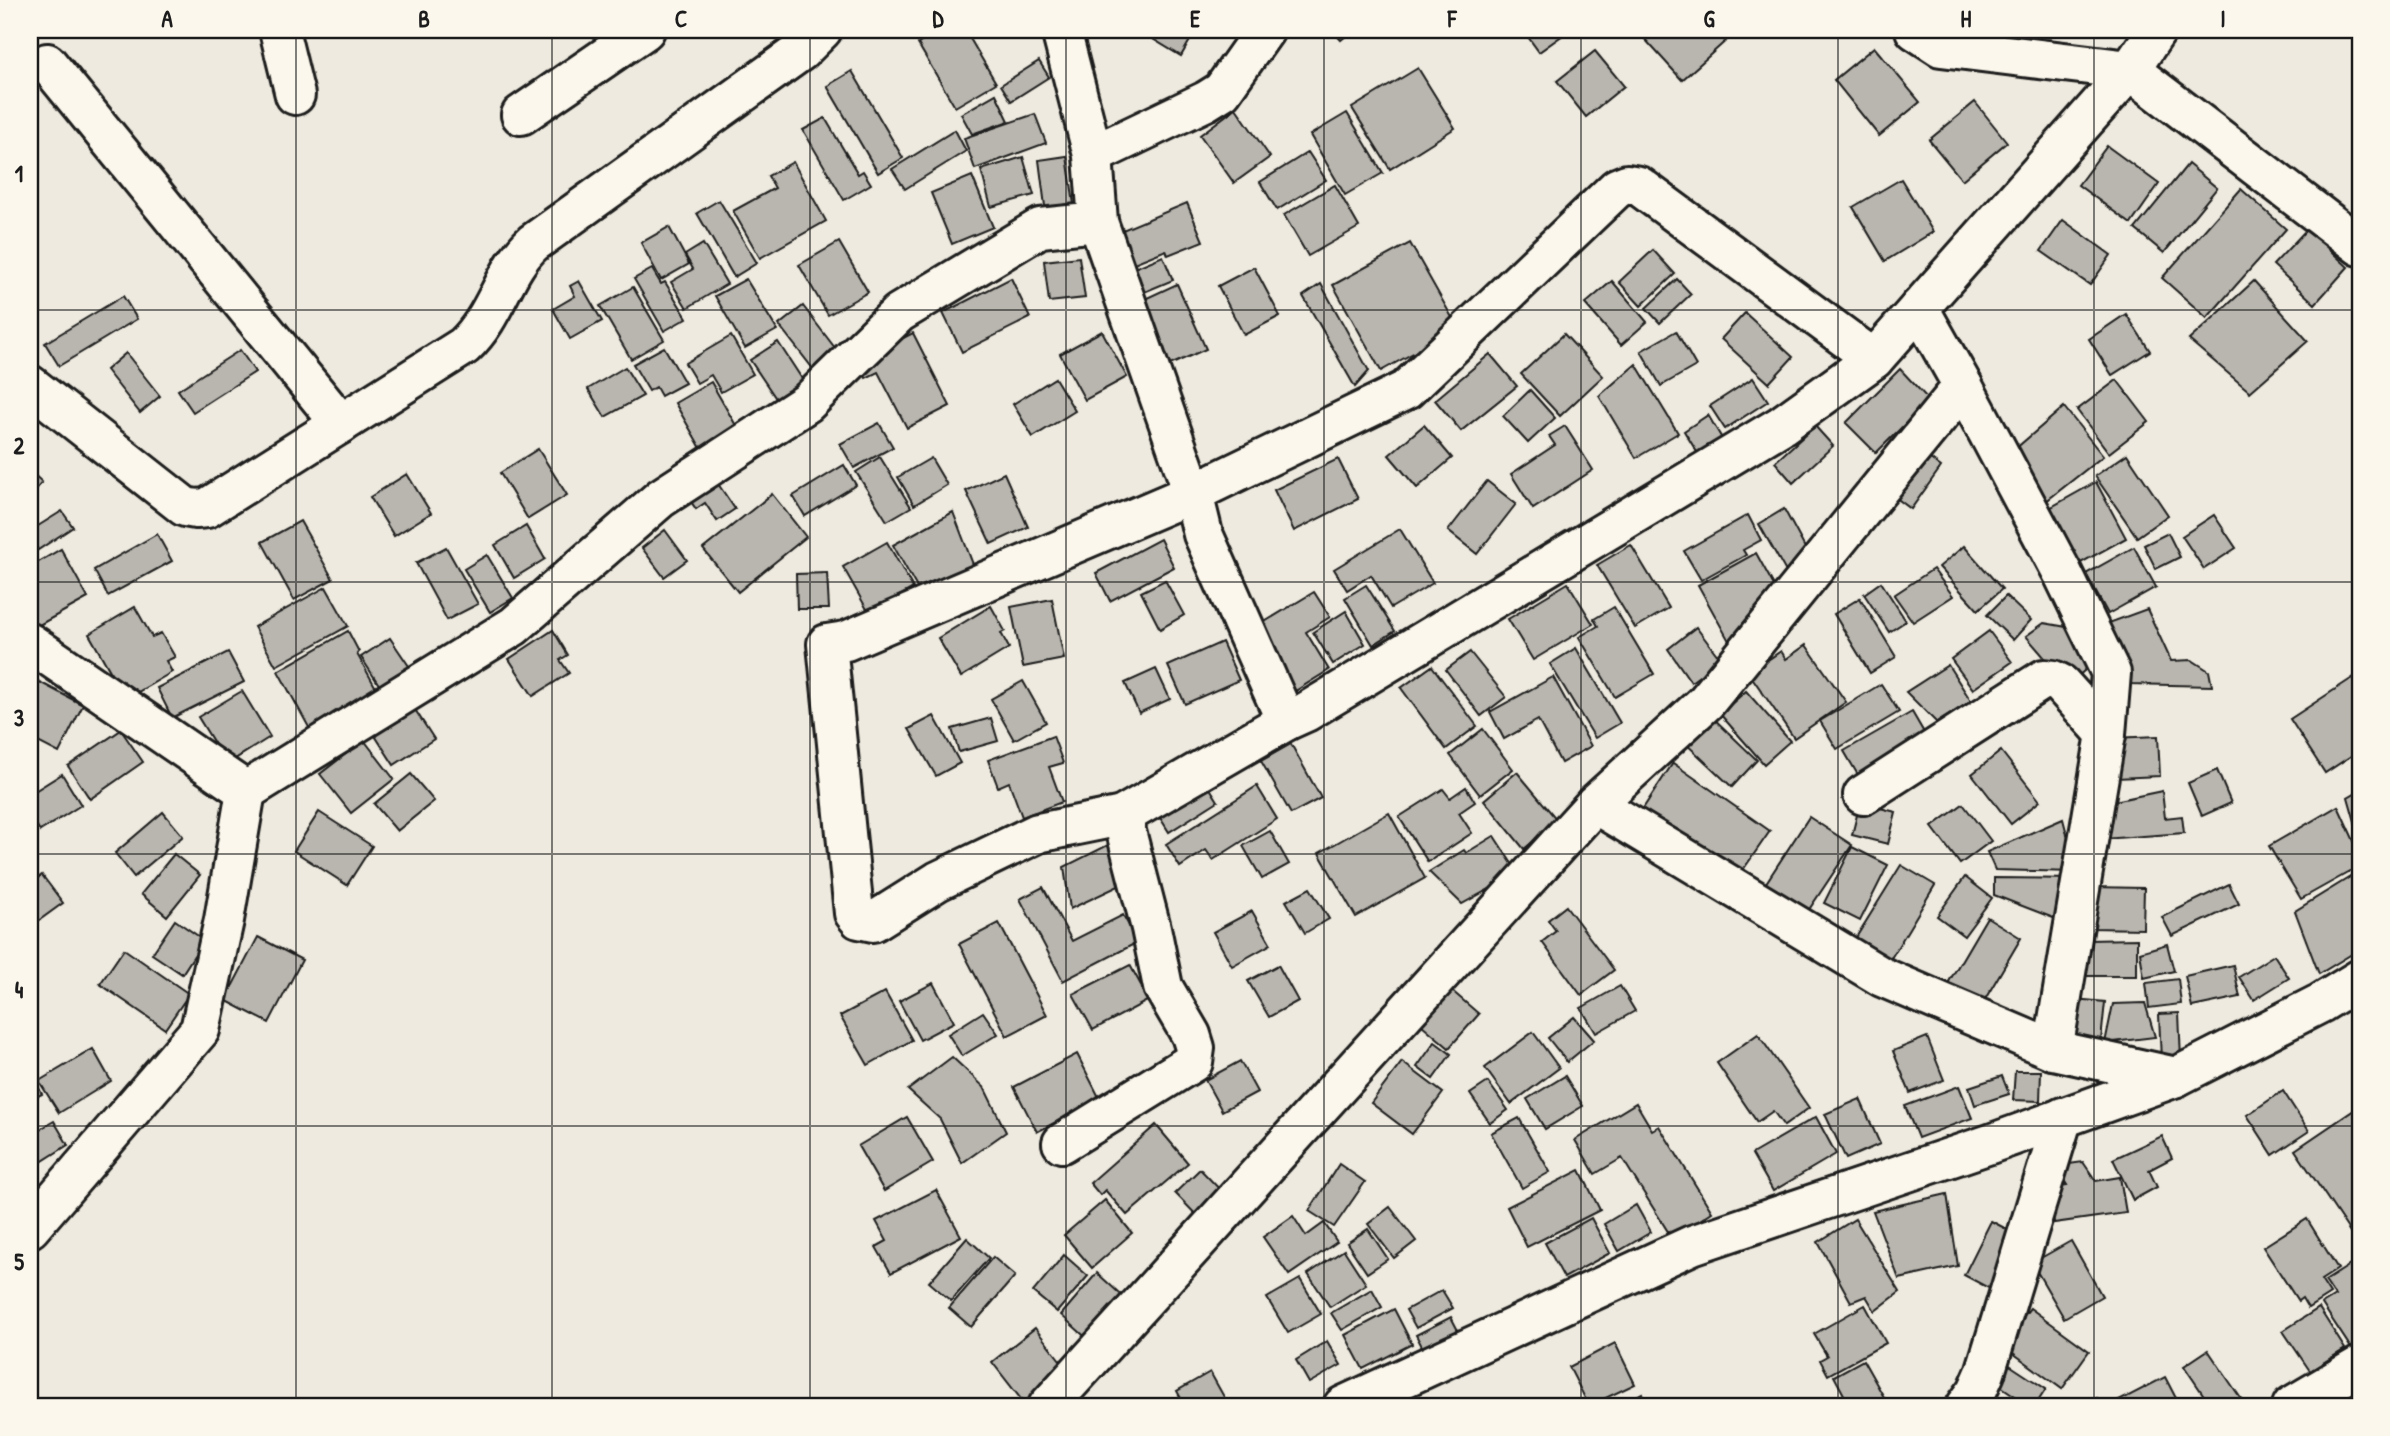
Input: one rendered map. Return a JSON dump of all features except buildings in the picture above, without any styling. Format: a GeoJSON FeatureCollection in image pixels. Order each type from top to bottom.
{"type":"FeatureCollection","features":[{"type":"Feature","properties":{"kind":"street"},"geometry":{"type":"LineString","coordinates":[[279,30],[295,95]]}},
{"type":"Feature","properties":{"kind":"street"},"geometry":{"type":"LineString","coordinates":[[520,115],[645,30]]}},
{"type":"Feature","properties":{"kind":"street"},"geometry":{"type":"LineString","coordinates":[[30,385],[185,507],[207,508],[464,346],[487,320],[521,256],[533,243],[801,51],[822,30]]}},
{"type":"Feature","properties":{"kind":"street"},"geometry":{"type":"LineString","coordinates":[[1061,30],[1093,155],[1098,222],[1193,493],[1203,534],[1286,720]]}},
{"type":"Feature","properties":{"kind":"street"},"geometry":{"type":"LineString","coordinates":[[1093,155],[1222,91],[1265,30]]}},
{"type":"Feature","properties":{"kind":"street"},"geometry":{"type":"LineString","coordinates":[[1874,359],[1639,186],[1627,184],[1616,188],[1406,390],[1193,493],[846,641],[827,644],[854,913],[859,919],[873,922],[938,881],[1038,833],[1122,816],[1286,720],[1306,712],[1782,425],[1874,359],[2130,70],[2157,30]]}},
{"type":"Feature","properties":{"kind":"street"},"geometry":{"type":"LineString","coordinates":[[1936,36],[2130,70],[2360,246]]}},
{"type":"Feature","properties":{"kind":"street"},"geometry":{"type":"LineString","coordinates":[[47,62],[341,424]]}},
{"type":"Feature","properties":{"kind":"street"},"geometry":{"type":"LineString","coordinates":[[30,1228],[200,1030],[224,920],[246,791],[514,626],[661,498],[807,403],[899,313],[1040,228],[1098,222]]}},
{"type":"Feature","properties":{"kind":"street"},"geometry":{"type":"LineString","coordinates":[[1919,308],[2062,572],[2111,673],[2106,734],[2053,1050]]}},
{"type":"Feature","properties":{"kind":"street"},"geometry":{"type":"LineString","coordinates":[[1048,1406],[1595,804],[1706,702],[1963,386]]}},
{"type":"Feature","properties":{"kind":"street"},"geometry":{"type":"LineString","coordinates":[[30,643],[246,791]]}},
{"type":"Feature","properties":{"kind":"street"},"geometry":{"type":"LineString","coordinates":[[1863,795],[2044,679],[2061,684],[2106,734]]}},
{"type":"Feature","properties":{"kind":"street"},"geometry":{"type":"LineString","coordinates":[[1595,804],[1865,969],[2053,1050],[2176,1077]]}},
{"type":"Feature","properties":{"kind":"street"},"geometry":{"type":"LineString","coordinates":[[1062,1143],[1194,1062],[1195,1048],[1191,1035],[1163,987],[1122,816]]}},
{"type":"Feature","properties":{"kind":"street"},"geometry":{"type":"LineString","coordinates":[[1343,1406],[1692,1245],[1990,1144],[2176,1077],[2322,1003],[2357,981]]}},
{"type":"Feature","properties":{"kind":"street"},"geometry":{"type":"LineString","coordinates":[[1966,1406],[1985,1373],[2063,1117]]}},
{"type":"Feature","properties":{"kind":"street"},"geometry":{"type":"LineString","coordinates":[[2292,1406],[2360,1366]]}}]}
